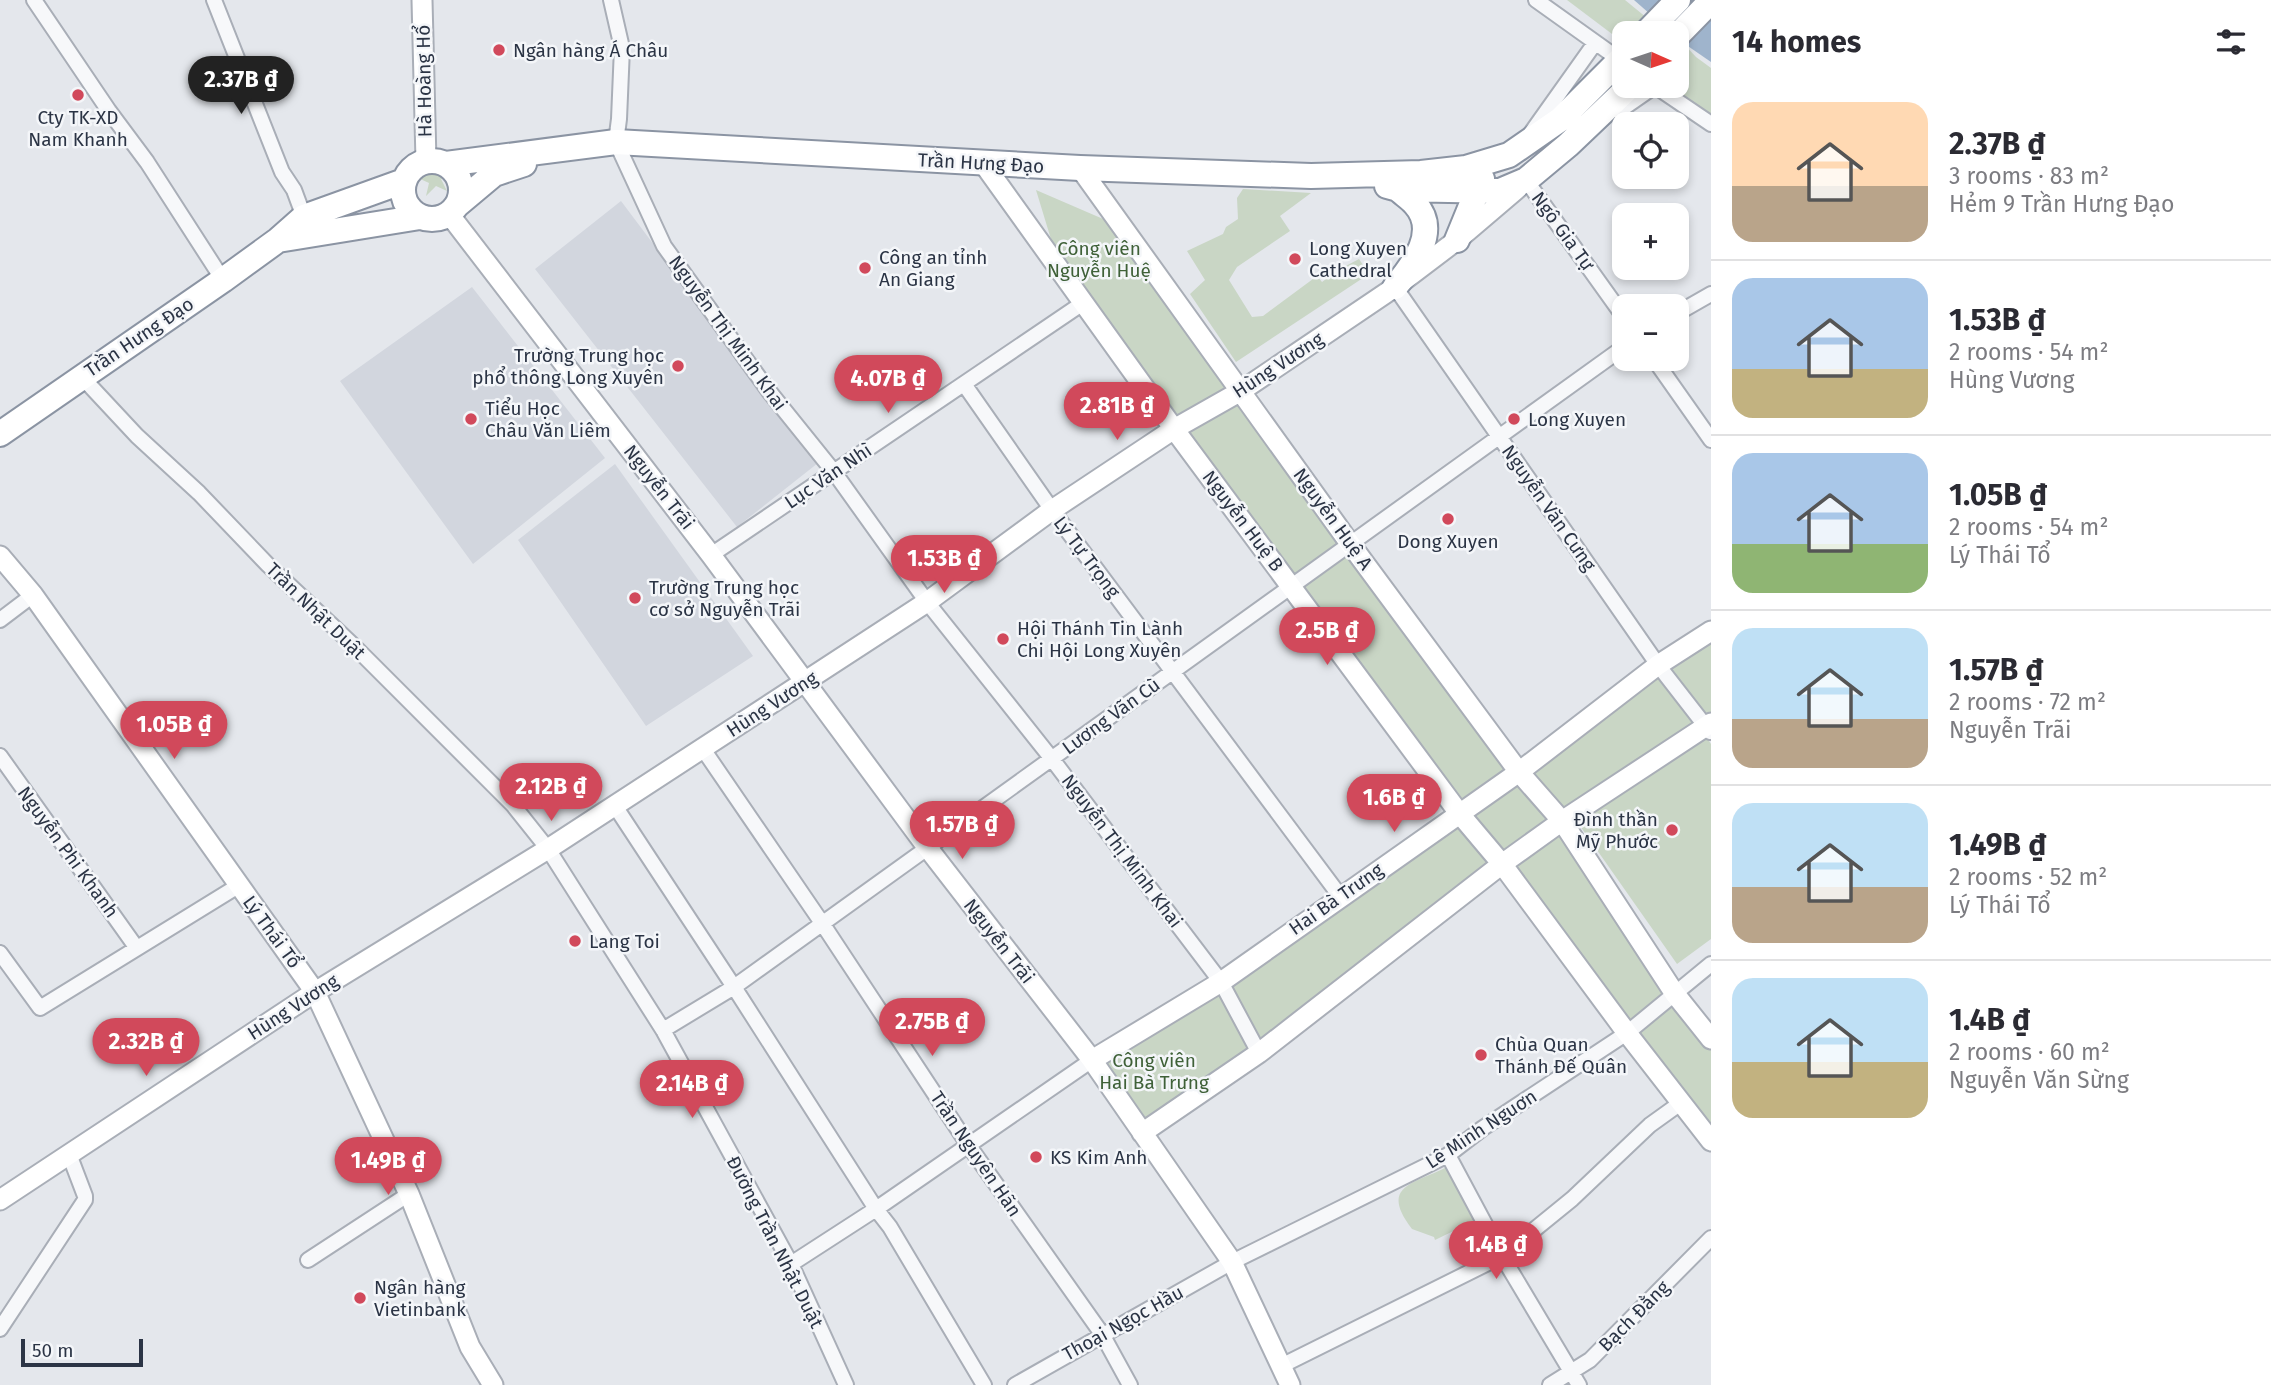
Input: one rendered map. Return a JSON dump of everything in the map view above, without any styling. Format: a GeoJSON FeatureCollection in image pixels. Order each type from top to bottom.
{"type":"FeatureCollection","features":[{"type":"Feature","properties":{"kind":"highway"},"geometry":{"type":"LineString","coordinates":[[1658,21],[1678,0]]}},
{"type":"Feature","properties":{"kind":"highway"},"geometry":{"type":"LineString","coordinates":[[1689,24],[1711,1]]}},
{"type":"Feature","properties":{"kind":"highway"},"geometry":{"type":"LineString","coordinates":[[1457,240],[1481,180],[1515,151],[1561,119],[1612,68]]}},
{"type":"Feature","properties":{"kind":"highway"},"geometry":{"type":"LineString","coordinates":[[1346,175],[1398,189],[1500,191],[1526,180],[1568,145],[1617,98]]}},
{"type":"Feature","properties":{"kind":"highway","name":"Trần Hưng Đạo"},"geometry":{"type":"LineString","coordinates":[[453,210],[494,174],[546,156],[616,142]]}},
{"type":"Feature","properties":{"kind":"highway","name":"Trần Hưng Đạo"},"geometry":{"type":"LineString","coordinates":[[436,163],[616,142],[1080,168],[1311,176],[1421,173],[1466,168],[1515,151]]}},
{"type":"Feature","properties":{"kind":"highway"},"geometry":{"type":"LineString","coordinates":[[436,163],[453,170],[461,187],[453,210],[440,219],[430,220],[411,211],[405,202],[404,181],[409,172],[436,163]]}},
{"type":"Feature","properties":{"kind":"highway","name":"Trần Hưng Đạo"},"geometry":{"type":"LineString","coordinates":[[0,434],[223,280],[278,240],[304,217],[404,181]]}},
{"type":"Feature","properties":{"kind":"highway"},"geometry":{"type":"LineString","coordinates":[[1395,287],[1415,261],[1424,239],[1423,220],[1416,205],[1398,189]]}},
{"type":"Feature","properties":{"kind":"highway","name":"Trần Hưng Đạo"},"geometry":{"type":"LineString","coordinates":[[278,240],[420,217]]}},
{"type":"Feature","properties":{"kind":"street"},"geometry":{"type":"LineString","coordinates":[[34,0],[147,162],[223,280]]}},
{"type":"Feature","properties":{"kind":"street"},"geometry":{"type":"LineString","coordinates":[[214,0],[282,172],[294,190],[304,217]]}},
{"type":"Feature","properties":{"kind":"street","name":"Hà Hoàng Hổ"},"geometry":{"type":"LineString","coordinates":[[422,0],[436,163]]}},
{"type":"Feature","properties":{"kind":"street"},"geometry":{"type":"LineString","coordinates":[[611,0],[622,48],[616,142]]}},
{"type":"Feature","properties":{"kind":"street"},"geometry":{"type":"LineString","coordinates":[[1536,0],[1612,53]]}},
{"type":"Feature","properties":{"kind":"street"},"geometry":{"type":"LineString","coordinates":[[1515,151],[1595,43]]}},
{"type":"Feature","properties":{"kind":"street"},"geometry":{"type":"LineString","coordinates":[[1595,118],[1609,117],[1637,98]]}},
{"type":"Feature","properties":{"kind":"street"},"geometry":{"type":"LineString","coordinates":[[1673,98],[1711,124]]}},
{"type":"Feature","properties":{"kind":"street","name":"Nguyễn Thị Minh Khai"},"geometry":{"type":"LineString","coordinates":[[616,142],[664,246],[768,390],[834,472],[927,602],[1052,759],[1221,982],[1259,1053]]}},
{"type":"Feature","properties":{"kind":"street","name":"Nguyễn Huệ B"},"geometry":{"type":"LineString","coordinates":[[983,163],[1174,429],[1459,813],[1502,864],[1711,1141]]}},
{"type":"Feature","properties":{"kind":"street","name":"Nguyễn Huệ A"},"geometry":{"type":"LineString","coordinates":[[1080,168],[1351,545],[1519,772],[1562,821],[1675,994],[1711,1039]]}},
{"type":"Feature","properties":{"kind":"street","name":"Hùng Vương"},"geometry":{"type":"LineString","coordinates":[[0,1200],[315,992],[548,849],[927,602],[1052,510],[1174,429],[1241,391],[1395,287],[1457,240],[1526,180]]}},
{"type":"Feature","properties":{"kind":"street","name":"Ngô Gia Tự"},"geometry":{"type":"LineString","coordinates":[[1526,180],[1612,300]]}},
{"type":"Feature","properties":{"kind":"street","name":"Nguyễn Trãi"},"geometry":{"type":"LineString","coordinates":[[453,210],[927,847],[1092,1060],[1232,1262],[1290,1385]]}},
{"type":"Feature","properties":{"kind":"street","name":"Nguyễn Văn Cưng"},"geometry":{"type":"LineString","coordinates":[[1395,287],[1658,666],[1709,728]]}},
{"type":"Feature","properties":{"kind":"street"},"geometry":{"type":"LineString","coordinates":[[1689,307],[1711,294]]}},
{"type":"Feature","properties":{"kind":"street","name":"Lục Văn Nhì"},"geometry":{"type":"LineString","coordinates":[[712,555],[1083,303]]}},
{"type":"Feature","properties":{"kind":"street","name":"Lương Vãn Cù"},"geometry":{"type":"LineString","coordinates":[[663,1030],[734,987],[1612,355]]}},
{"type":"Feature","properties":{"kind":"street"},"geometry":{"type":"LineString","coordinates":[[1662,371],[1711,440]]}},
{"type":"Feature","properties":{"kind":"street","name":"Trần Nhật Duật"},"geometry":{"type":"LineString","coordinates":[[81,376],[137,436],[199,493],[268,565],[355,647],[513,805],[548,849]]}},
{"type":"Feature","properties":{"kind":"street","name":"Lý Tự Trọng"},"geometry":{"type":"LineString","coordinates":[[964,384],[1052,510],[1340,896]]}},
{"type":"Feature","properties":{"kind":"street","name":"Lý Thái Tổ"},"geometry":{"type":"LineString","coordinates":[[0,556],[33,595],[315,992],[409,1194],[470,1347],[493,1385]]}},
{"type":"Feature","properties":{"kind":"street"},"geometry":{"type":"LineString","coordinates":[[0,620],[33,595]]}},
{"type":"Feature","properties":{"kind":"street","name":"Hai Bà Trưng"},"geometry":{"type":"LineString","coordinates":[[1092,1060],[1221,982],[1519,772],[1658,666],[1711,631]]}},
{"type":"Feature","properties":{"kind":"street"},"geometry":{"type":"LineString","coordinates":[[1142,1133],[1259,1053],[1502,864],[1562,821],[1709,728]]}},
{"type":"Feature","properties":{"kind":"street","name":"Trần Nguyên Hãn"},"geometry":{"type":"LineString","coordinates":[[703,749],[969,1146],[1102,1334],[1130,1385]]}},
{"type":"Feature","properties":{"kind":"street","name":"Nguyễn Phi Khanh"},"geometry":{"type":"LineString","coordinates":[[0,756],[136,947]]}},
{"type":"Feature","properties":{"kind":"street"},"geometry":{"type":"LineString","coordinates":[[615,806],[890,1227],[984,1385]]}},
{"type":"Feature","properties":{"kind":"street","name":"Đường Trần Nhật Duật"},"geometry":{"type":"LineString","coordinates":[[548,849],[663,1030],[790,1264],[846,1385]]}},
{"type":"Feature","properties":{"kind":"street"},"geometry":{"type":"LineString","coordinates":[[0,953],[40,1009],[238,886]]}},
{"type":"Feature","properties":{"kind":"street","name":"Lê Minh Nguơn"},"geometry":{"type":"LineString","coordinates":[[1232,1262],[1448,1155],[1483,1128],[1627,1033],[1711,964]]}},
{"type":"Feature","properties":{"kind":"street"},"geometry":{"type":"LineString","coordinates":[[790,1264],[876,1209],[1092,1060]]}},
{"type":"Feature","properties":{"kind":"street"},"geometry":{"type":"LineString","coordinates":[[1281,1366],[1502,1256],[1572,1199],[1650,1125],[1682,1102]]}},
{"type":"Feature","properties":{"kind":"street"},"geometry":{"type":"LineString","coordinates":[[0,1329],[85,1200],[69,1154]]}},
{"type":"Feature","properties":{"kind":"street"},"geometry":{"type":"LineString","coordinates":[[1448,1155],[1502,1256],[1574,1379]]}},
{"type":"Feature","properties":{"kind":"street"},"geometry":{"type":"LineString","coordinates":[[308,1260],[409,1194]]}},
{"type":"Feature","properties":{"kind":"street","name":"Bạch Đằng"},"geometry":{"type":"LineString","coordinates":[[1550,1385],[1574,1379],[1711,1238]]}},
{"type":"Feature","properties":{"kind":"street","name":"Thoại Ngọc Hầu"},"geometry":{"type":"LineString","coordinates":[[1015,1385],[1232,1262]]}},
{"type":"Feature","properties":{"kind":"shaded area","name":"Trường Trung học phổ thông Long Xuyên"},"geometry":{"type":"Polygon","coordinates":[[[621,201],[818,463],[737,527],[535,269],[621,201]]]}},
{"type":"Feature","properties":{"kind":"shaded area","name":"Tiểu Học Châu Văn Liêm"},"geometry":{"type":"Polygon","coordinates":[[[472,287],[605,458],[473,564],[340,381],[472,287]]]}},
{"type":"Feature","properties":{"kind":"shaded area","name":"Trường Trung học cơ sở Nguyễn Trãi"},"geometry":{"type":"Polygon","coordinates":[[[615,464],[753,656],[646,726],[518,540],[615,464]]]}},
{"type":"Feature","properties":{"kind":"green space"},"geometry":{"type":"Polygon","coordinates":[[[1567,0],[1625,0],[1647,18],[1644,21],[1612,21],[1612,34],[1567,0]]]}},
{"type":"Feature","properties":{"kind":"green space"},"geometry":{"type":"Polygon","coordinates":[[[1689,50],[1711,68],[1711,124],[1673,98],[1689,98],[1689,50]]]}},
{"type":"Feature","properties":{"kind":"green space"},"geometry":{"type":"Polygon","coordinates":[[[431,162],[436,173],[449,170],[441,179],[447,191],[436,186],[426,196],[429,183],[416,177],[429,175],[431,162]]]}},
{"type":"Feature","properties":{"kind":"green space"},"geometry":{"type":"Polygon","coordinates":[[[1243,189],[1311,193],[1280,216],[1290,231],[1237,267],[1229,280],[1252,317],[1263,316],[1317,276],[1322,282],[1359,259],[1369,274],[1236,362],[1190,294],[1205,280],[1187,251],[1223,234],[1226,227],[1238,219],[1237,198],[1243,189]]]}},
{"type":"Feature","properties":{"kind":"green space"},"geometry":{"type":"Polygon","coordinates":[[[1036,190],[1124,228],[1517,771],[1711,634],[1711,719],[1562,821],[1711,1042],[1711,1137],[1501,864],[1142,1133],[1092,1060],[1461,810],[1061,272],[1036,190]]]}},
{"type":"Feature","properties":{"kind":"green space"},"geometry":{"type":"Polygon","coordinates":[[[1705,735],[1711,744],[1711,939],[1677,964],[1578,823],[1705,735]]]}},
{"type":"Feature","properties":{"kind":"green space"},"geometry":{"type":"Polygon","coordinates":[[[1447,1167],[1476,1220],[1435,1240],[1434,1237],[1412,1229],[1399,1204],[1400,1195],[1404,1188],[1412,1183],[1447,1167]]]}},
{"type":"Feature","properties":{"kind":"water"},"geometry":{"type":"Polygon","coordinates":[[[1634,0],[1711,0],[1711,62],[1689,47],[1689,21],[1658,21],[1634,0]]]}},
{"type":"Feature","properties":{"kind":"place","name":"Ngân hàng Á Châu"},"geometry":{"type":"Point","coordinates":[499,50]}},
{"type":"Feature","properties":{"kind":"place","name":"Cty TK-XD Nam Khanh"},"geometry":{"type":"Point","coordinates":[78,95]}},
{"type":"Feature","properties":{"kind":"place","name":"Long Xuyen Cathedral"},"geometry":{"type":"Point","coordinates":[1295,259]}},
{"type":"Feature","properties":{"kind":"place","name":"Công an tỉnh An Giang"},"geometry":{"type":"Point","coordinates":[865,268]}},
{"type":"Feature","properties":{"kind":"place","name":"Trường Trung học phổ thông Long Xuyên"},"geometry":{"type":"Point","coordinates":[678,366]}},
{"type":"Feature","properties":{"kind":"place","name":"Tiểu Học Châu Văn Liêm"},"geometry":{"type":"Point","coordinates":[471,419]}},
{"type":"Feature","properties":{"kind":"place","name":"Long Xuyen"},"geometry":{"type":"Point","coordinates":[1514,419]}},
{"type":"Feature","properties":{"kind":"place","name":"Dong Xuyen"},"geometry":{"type":"Point","coordinates":[1448,519]}},
{"type":"Feature","properties":{"kind":"place","name":"Trường Trung học cơ sở Nguyễn Trãi"},"geometry":{"type":"Point","coordinates":[635,598]}},
{"type":"Feature","properties":{"kind":"place","name":"Hội Thánh Tin Lành Chi Hội Long Xuyên"},"geometry":{"type":"Point","coordinates":[1003,639]}},
{"type":"Feature","properties":{"kind":"place","name":"Đình thần Mỹ Phước"},"geometry":{"type":"Point","coordinates":[1672,830]}},
{"type":"Feature","properties":{"kind":"place","name":"Lang Toi"},"geometry":{"type":"Point","coordinates":[575,941]}},
{"type":"Feature","properties":{"kind":"place","name":"Chùa Quan Thánh Đế Quân"},"geometry":{"type":"Point","coordinates":[1481,1055]}},
{"type":"Feature","properties":{"kind":"place","name":"KS Kim Anh"},"geometry":{"type":"Point","coordinates":[1036,1157]}},
{"type":"Feature","properties":{"kind":"place","name":"Ngân hàng Vietinbank"},"geometry":{"type":"Point","coordinates":[360,1298]}},
{"type":"Feature","properties":{"kind":"park label","name":"Công viên Nguyễn Huệ"},"geometry":{"type":"Point","coordinates":[1099,259]}},
{"type":"Feature","properties":{"kind":"park label","name":"Công viên Hai Bà Trưng"},"geometry":{"type":"Point","coordinates":[1154,1071]}}]}
